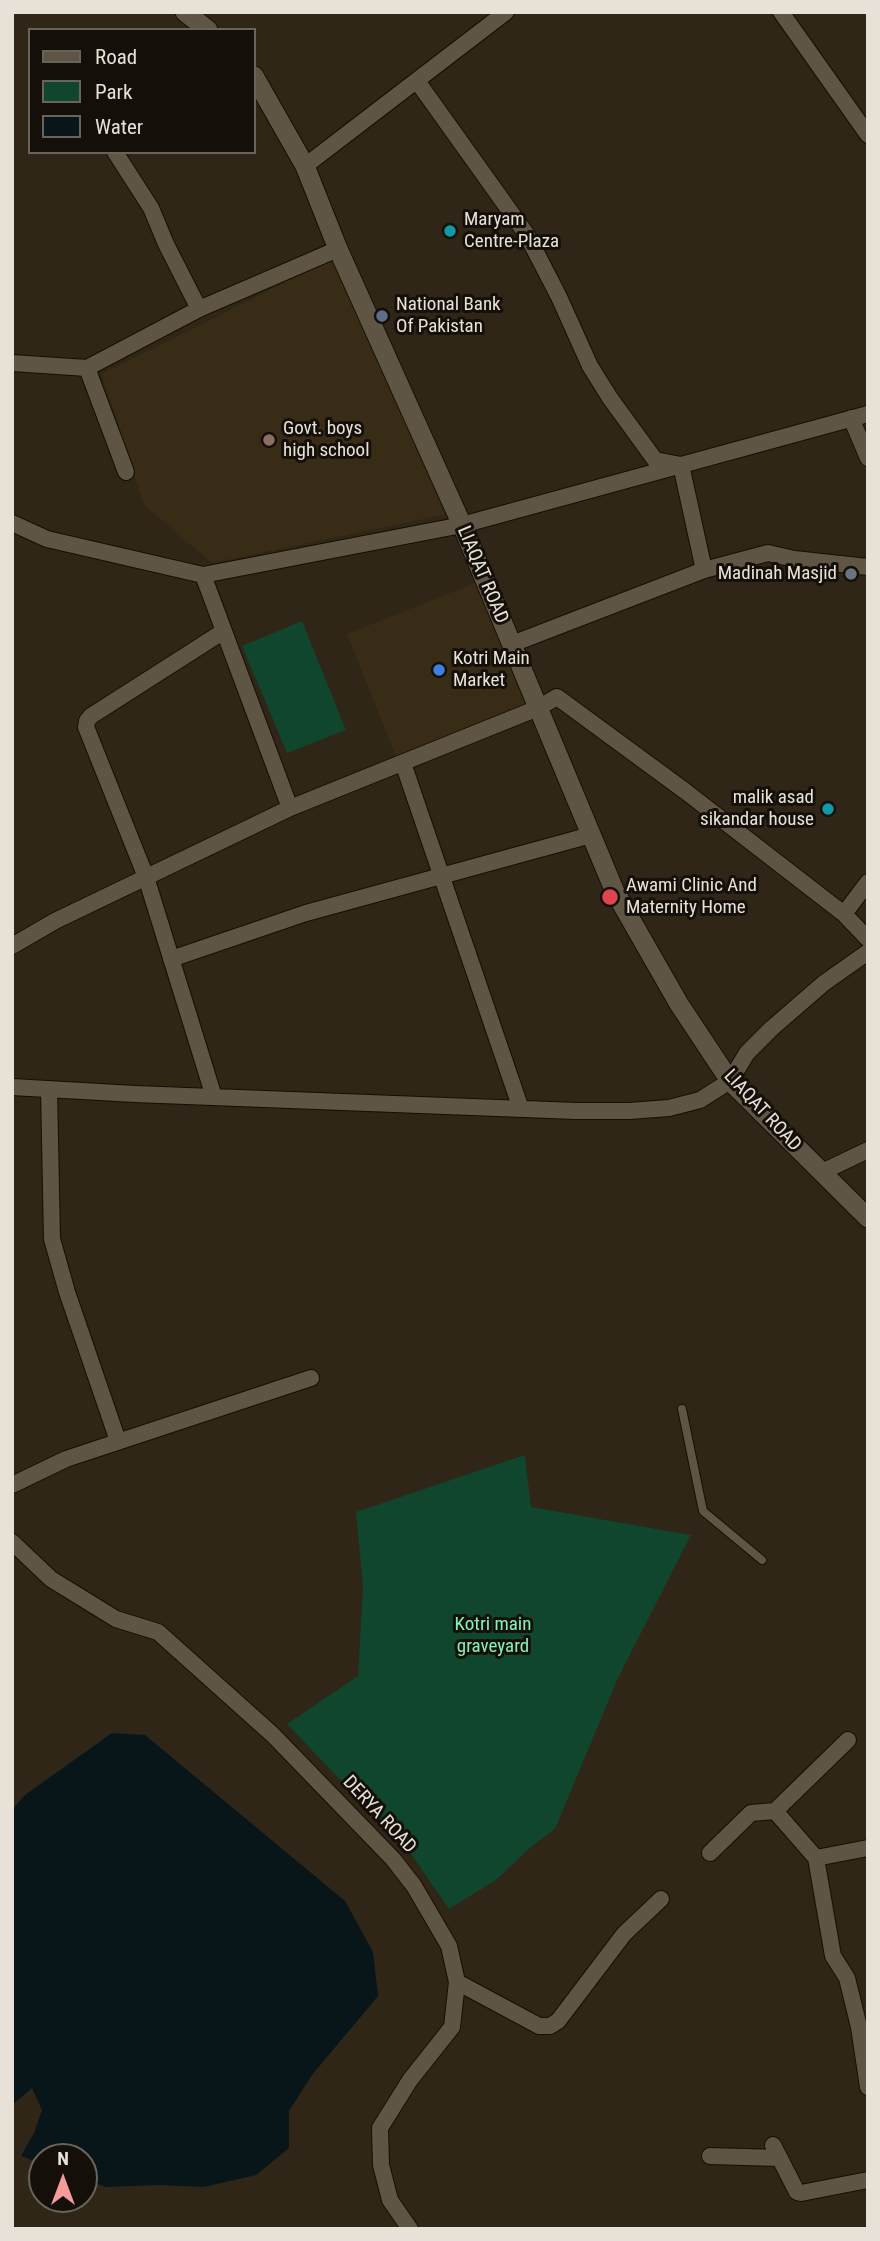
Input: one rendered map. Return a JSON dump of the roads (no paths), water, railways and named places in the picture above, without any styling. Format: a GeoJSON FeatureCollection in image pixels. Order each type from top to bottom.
{"type":"FeatureCollection","features":[{"type":"Feature","properties":{"kind":"street"},"geometry":{"type":"LineString","coordinates":[[185,12],[205,28]]}},
{"type":"Feature","properties":{"kind":"street"},"geometry":{"type":"LineString","coordinates":[[305,166],[506,12]]}},
{"type":"Feature","properties":{"kind":"street"},"geometry":{"type":"LineString","coordinates":[[781,12],[868,135]]}},
{"type":"Feature","properties":{"kind":"street","name":"LIAQAT ROAD"},"geometry":{"type":"LineString","coordinates":[[256,80],[305,166],[338,249],[462,525],[615,892],[679,1004],[730,1082],[868,1218]]}},
{"type":"Feature","properties":{"kind":"street"},"geometry":{"type":"LineString","coordinates":[[417,81],[527,235],[590,366],[610,398],[655,460],[681,465]]}},
{"type":"Feature","properties":{"kind":"street"},"geometry":{"type":"LineString","coordinates":[[116,154],[151,208],[199,309]]}},
{"type":"Feature","properties":{"kind":"street"},"geometry":{"type":"LineString","coordinates":[[12,362],[87,368],[199,309],[338,249]]}},
{"type":"Feature","properties":{"kind":"street"},"geometry":{"type":"LineString","coordinates":[[87,368],[127,472]]}},
{"type":"Feature","properties":{"kind":"street"},"geometry":{"type":"LineString","coordinates":[[12,523],[47,539],[203,575],[462,525],[868,414]]}},
{"type":"Feature","properties":{"kind":"street"},"geometry":{"type":"LineString","coordinates":[[851,418],[868,458]]}},
{"type":"Feature","properties":{"kind":"street"},"geometry":{"type":"LineString","coordinates":[[681,465],[704,569]]}},
{"type":"Feature","properties":{"kind":"street"},"geometry":{"type":"LineString","coordinates":[[512,644],[704,569],[768,553],[794,559],[868,567]]}},
{"type":"Feature","properties":{"kind":"street"},"geometry":{"type":"LineString","coordinates":[[203,575],[290,808]]}},
{"type":"Feature","properties":{"kind":"street"},"geometry":{"type":"LineString","coordinates":[[214,1097],[146,877],[86,727],[91,716],[224,631]]}},
{"type":"Feature","properties":{"kind":"street"},"geometry":{"type":"LineString","coordinates":[[12,946],[55,921],[290,808],[538,708],[557,697],[685,791],[844,914],[868,939]]}},
{"type":"Feature","properties":{"kind":"street"},"geometry":{"type":"LineString","coordinates":[[403,763],[521,1109]]}},
{"type":"Feature","properties":{"kind":"street"},"geometry":{"type":"LineString","coordinates":[[171,959],[306,913],[591,835]]}},
{"type":"Feature","properties":{"kind":"street"},"geometry":{"type":"LineString","coordinates":[[844,914],[868,882]]}},
{"type":"Feature","properties":{"kind":"street"},"geometry":{"type":"LineString","coordinates":[[12,1087],[521,1109],[629,1111],[669,1108],[700,1100],[730,1082],[747,1053],[772,1028],[824,983],[868,952]]}},
{"type":"Feature","properties":{"kind":"street"},"geometry":{"type":"LineString","coordinates":[[50,1089],[52,1239],[67,1292],[118,1441]]}},
{"type":"Feature","properties":{"kind":"street"},"geometry":{"type":"LineString","coordinates":[[821,1172],[868,1150]]}},
{"type":"Feature","properties":{"kind":"street"},"geometry":{"type":"LineString","coordinates":[[12,1485],[66,1459],[312,1378]]}},
{"type":"Feature","properties":{"kind":"street","name":"DERYA ROAD"},"geometry":{"type":"LineString","coordinates":[[12,1542],[51,1579],[116,1619],[158,1632],[273,1735],[393,1859],[414,1885],[449,1946],[457,1982],[452,2027],[410,2080],[380,2128],[381,2165],[390,2200],[410,2229]]}},
{"type":"Feature","properties":{"kind":"street"},"geometry":{"type":"LineString","coordinates":[[710,1853],[751,1813],[775,1811],[848,1740]]}},
{"type":"Feature","properties":{"kind":"street"},"geometry":{"type":"LineString","coordinates":[[775,1811],[816,1858],[833,1956],[847,1978],[859,2027],[868,2087]]}},
{"type":"Feature","properties":{"kind":"street"},"geometry":{"type":"LineString","coordinates":[[816,1858],[868,1847]]}},
{"type":"Feature","properties":{"kind":"street"},"geometry":{"type":"LineString","coordinates":[[457,1982],[539,2026],[550,2026],[558,2021],[624,1934],[661,1899]]}},
{"type":"Feature","properties":{"kind":"street"},"geometry":{"type":"LineString","coordinates":[[710,2156],[776,2152],[797,2192],[802,2193],[868,2180]]}},
{"type":"Feature","properties":{"kind":"lane"},"geometry":{"type":"LineString","coordinates":[[682,1409],[703,1511],[762,1560]]}},
{"type":"Feature","properties":{"kind":"water"},"geometry":{"type":"Polygon","coordinates":[[[112,1733],[145,1735],[345,1901],[373,1952],[378,1996],[312,2075],[289,2111],[289,2148],[256,2175],[204,2187],[106,2187],[98,2184],[98,2143],[28,2143],[42,2110],[32,2088],[12,2105],[12,1810],[25,1795],[112,1733]]]}},
{"type":"Feature","properties":{"kind":"water"},"geometry":{"type":"Polygon","coordinates":[[[28,2144],[28,2159],[21,2156],[28,2144]]]}},
{"type":"Feature","properties":{"kind":"place","name":"Maryam Centre-Plaza"},"geometry":{"type":"Point","coordinates":[450,231]}},
{"type":"Feature","properties":{"kind":"place","name":"National Bank Of Pakistan"},"geometry":{"type":"Point","coordinates":[382,316]}},
{"type":"Feature","properties":{"kind":"place","name":"Govt. boys high school"},"geometry":{"type":"Point","coordinates":[269,440]}},
{"type":"Feature","properties":{"kind":"place","name":"Madinah Masjid"},"geometry":{"type":"Point","coordinates":[851,574]}},
{"type":"Feature","properties":{"kind":"place","name":"Kotri Main Market"},"geometry":{"type":"Point","coordinates":[439,670]}},
{"type":"Feature","properties":{"kind":"place","name":"malik asad sikandar house"},"geometry":{"type":"Point","coordinates":[828,809]}},
{"type":"Feature","properties":{"kind":"place","name":"Awami Clinic And Maternity Home"},"geometry":{"type":"Point","coordinates":[610,897]}},
{"type":"Feature","properties":{"kind":"park label","name":"Kotri main graveyard"},"geometry":{"type":"Point","coordinates":[493,1636]}}]}
